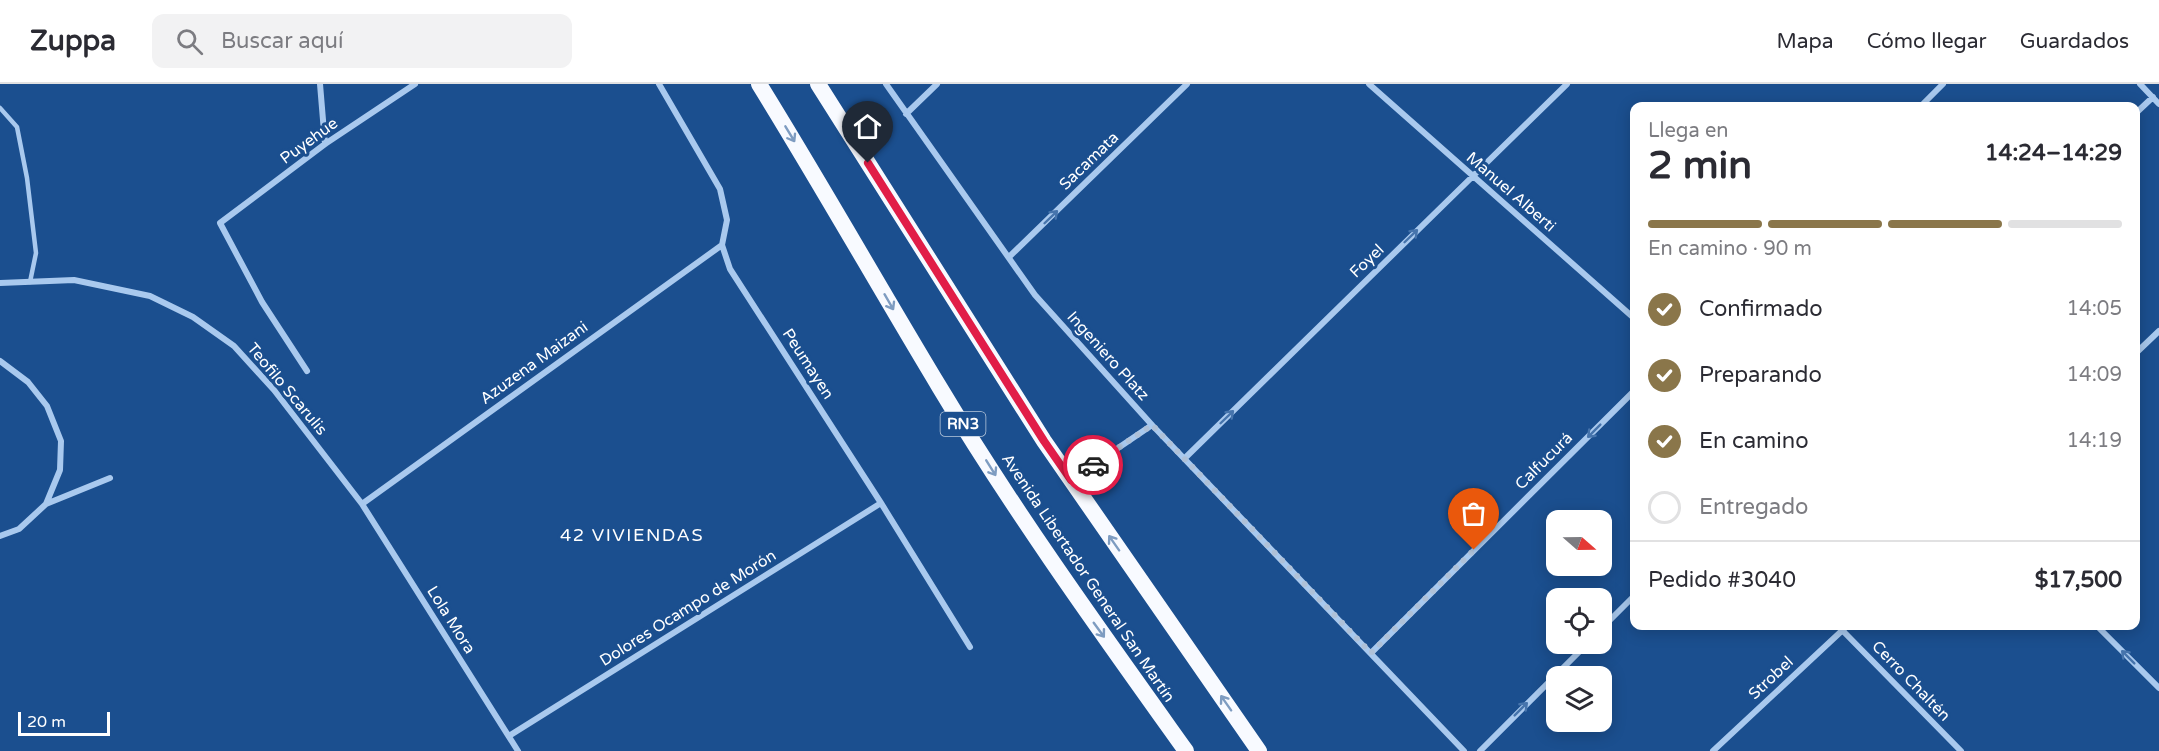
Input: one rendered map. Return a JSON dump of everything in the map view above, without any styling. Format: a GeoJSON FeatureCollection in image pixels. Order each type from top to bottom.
{"type":"FeatureCollection","features":[{"type":"Feature","properties":{"kind":"highway","name":"Avenida Libertador General San Martín"},"geometry":{"type":"LineString","coordinates":[[759,84],[940,388],[1009,497],[1085,610],[1186,751]]}},
{"type":"Feature","properties":{"kind":"highway"},"geometry":{"type":"LineString","coordinates":[[818,84],[1044,441],[1259,751]]}},
{"type":"Feature","properties":{"kind":"street"},"geometry":{"type":"LineString","coordinates":[[320,84],[325,144]]}},
{"type":"Feature","properties":{"kind":"street","name":"Puyehue"},"geometry":{"type":"LineString","coordinates":[[307,371],[262,302],[220,223],[325,144],[415,84]]}},
{"type":"Feature","properties":{"kind":"street"},"geometry":{"type":"LineString","coordinates":[[659,84],[720,189],[728,220],[722,245]]}},
{"type":"Feature","properties":{"kind":"street","name":"Ingeniero Platz"},"geometry":{"type":"LineString","coordinates":[[886,84],[1035,295],[1152,425],[1464,751]]}},
{"type":"Feature","properties":{"kind":"street"},"geometry":{"type":"LineString","coordinates":[[906,114],[937,84]]}},
{"type":"Feature","properties":{"kind":"street","name":"Sacamata"},"geometry":{"type":"LineString","coordinates":[[1009,257],[1187,84]]}},
{"type":"Feature","properties":{"kind":"street","name":"Foyel"},"geometry":{"type":"LineString","coordinates":[[1185,458],[1567,84]]}},
{"type":"Feature","properties":{"kind":"street"},"geometry":{"type":"LineString","coordinates":[[1925,102],[1943,84]]}},
{"type":"Feature","properties":{"kind":"street"},"geometry":{"type":"LineString","coordinates":[[2140,84],[2159,104]]}},
{"type":"Feature","properties":{"kind":"street","name":"Manuel Alberti"},"geometry":{"type":"LineString","coordinates":[[1374,86],[1630,315]]}},
{"type":"Feature","properties":{"kind":"street"},"geometry":{"type":"LineString","coordinates":[[2140,109],[2153,97]]}},
{"type":"Feature","properties":{"kind":"street","name":"Peumayen"},"geometry":{"type":"LineString","coordinates":[[722,245],[730,269],[881,503],[970,647]]}},
{"type":"Feature","properties":{"kind":"street","name":"Azuzena Maizani"},"geometry":{"type":"LineString","coordinates":[[362,504],[722,245]]}},
{"type":"Feature","properties":{"kind":"street","name":"Teofilo Scarulis"},"geometry":{"type":"LineString","coordinates":[[0,283],[74,280],[150,296],[193,317],[234,346],[274,390],[362,504]]}},
{"type":"Feature","properties":{"kind":"street"},"geometry":{"type":"LineString","coordinates":[[2140,349],[2159,331]]}},
{"type":"Feature","properties":{"kind":"street"},"geometry":{"type":"LineString","coordinates":[[0,361],[28,382],[47,406],[61,441],[60,470],[46,504]]}},
{"type":"Feature","properties":{"kind":"street","name":"Calfucurá"},"geometry":{"type":"LineString","coordinates":[[1371,653],[1630,395]]}},
{"type":"Feature","properties":{"kind":"street"},"geometry":{"type":"LineString","coordinates":[[1071,480],[1152,425]]}},
{"type":"Feature","properties":{"kind":"street"},"geometry":{"type":"LineString","coordinates":[[0,536],[19,529],[46,504],[110,478]]}},
{"type":"Feature","properties":{"kind":"street","name":"Dolores Ocampo de Morón"},"geometry":{"type":"LineString","coordinates":[[509,736],[881,503]]}},
{"type":"Feature","properties":{"kind":"street","name":"Lola Mora"},"geometry":{"type":"LineString","coordinates":[[362,504],[518,751]]}},
{"type":"Feature","properties":{"kind":"street"},"geometry":{"type":"LineString","coordinates":[[1612,618],[1630,600]]}},
{"type":"Feature","properties":{"kind":"street","name":"Strobel"},"geometry":{"type":"LineString","coordinates":[[1713,751],[1842,630]]}},
{"type":"Feature","properties":{"kind":"street","name":"Cerro Chaltén"},"geometry":{"type":"LineString","coordinates":[[1846,630],[1961,751]]}},
{"type":"Feature","properties":{"kind":"street"},"geometry":{"type":"LineString","coordinates":[[2101,630],[2159,688]]}},
{"type":"Feature","properties":{"kind":"street"},"geometry":{"type":"LineString","coordinates":[[1480,751],[1577,654]]}},
{"type":"Feature","properties":{"kind":"lane"},"geometry":{"type":"LineString","coordinates":[[0,108],[17,127],[27,177],[36,253],[30,282]]}},
{"type":"Feature","properties":{"kind":"way so far"},"geometry":{"type":"LineString","coordinates":[[1093,465],[1152,425],[1371,653],[1474,550]]}},
{"type":"Feature","properties":{"kind":"district","name":"42 VIVIENDAS"},"geometry":{"type":"Point","coordinates":[632,535]}},
{"type":"Feature","properties":{"kind":"route"},"geometry":{"type":"LineString","coordinates":[[868,163],[1071,480],[1093,465]]}}]}
